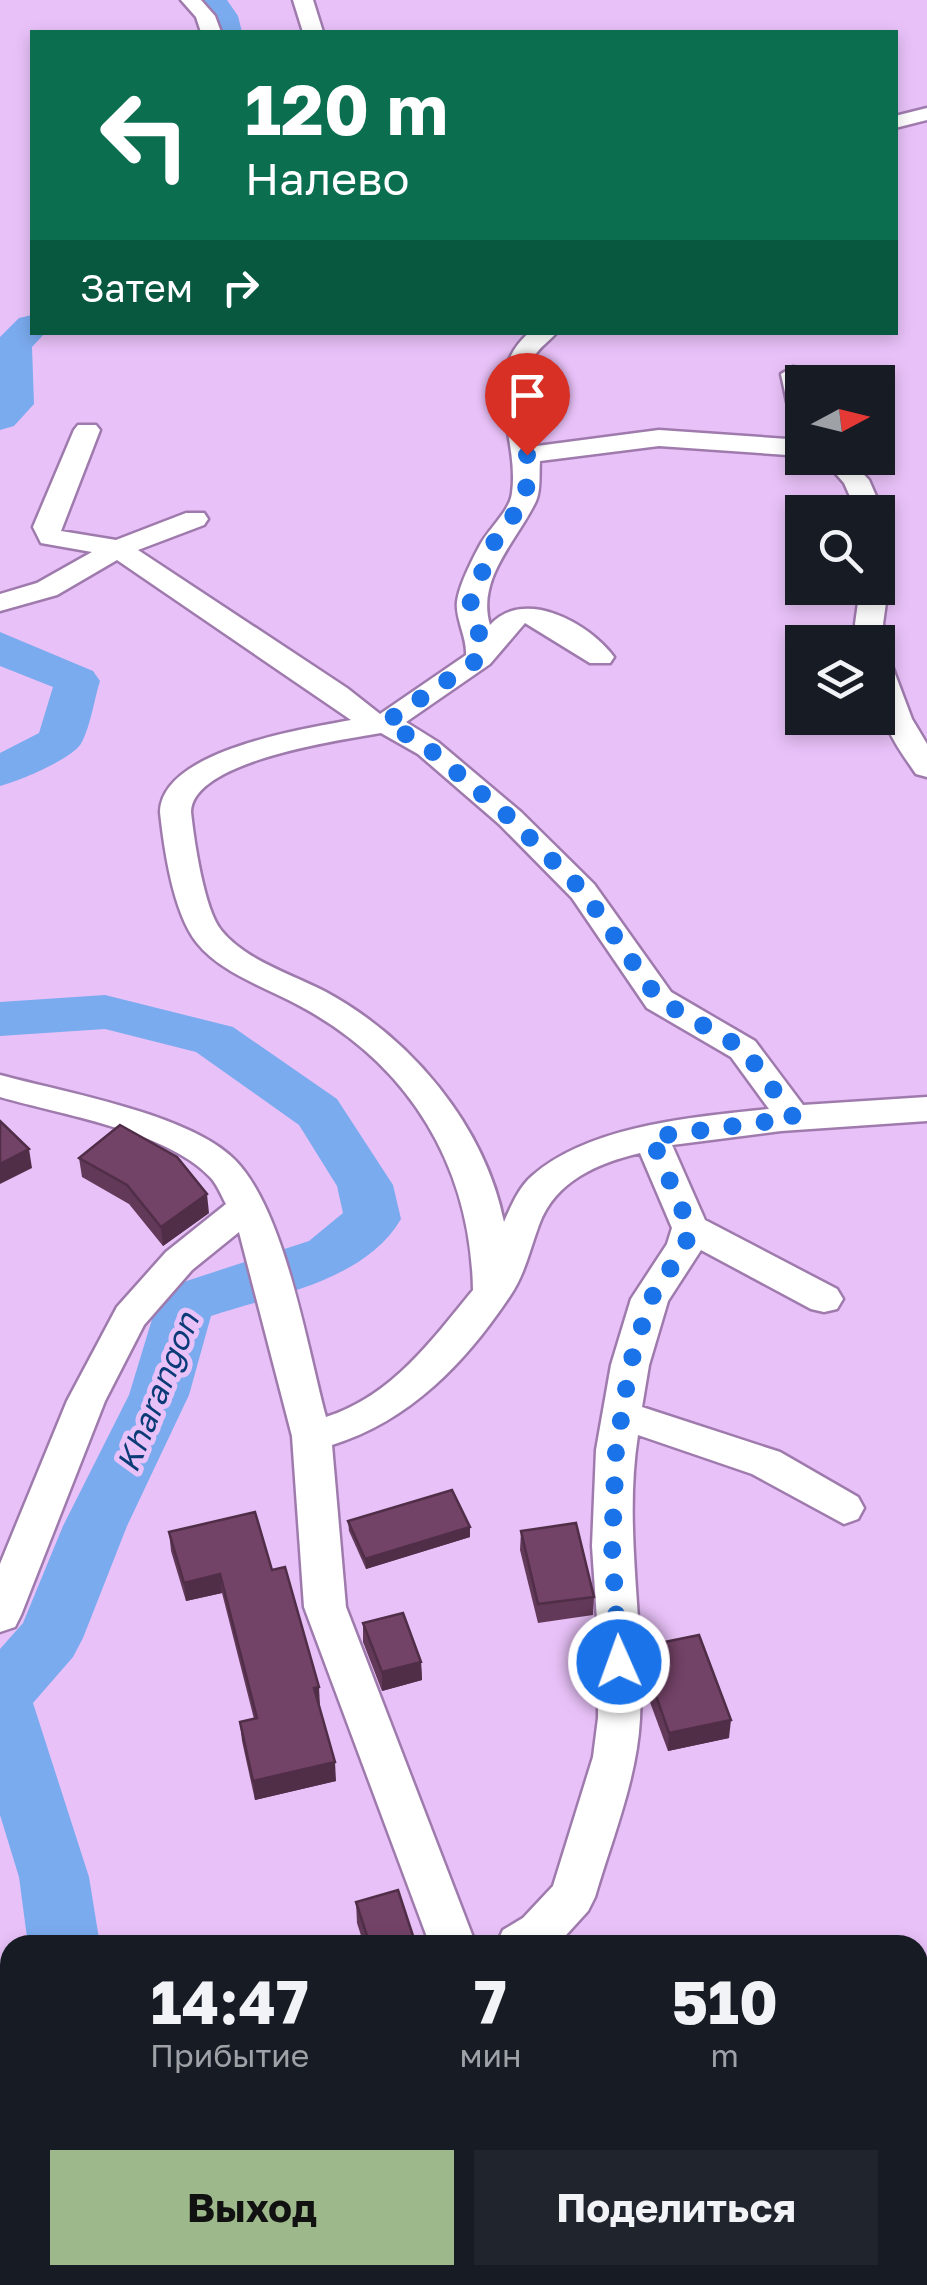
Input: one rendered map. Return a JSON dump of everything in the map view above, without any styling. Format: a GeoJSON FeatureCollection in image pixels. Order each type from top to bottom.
{"type":"FeatureCollection","features":[{"type":"Feature","properties":{"kind":"street"},"geometry":{"type":"LineString","coordinates":[[190,0],[205,16],[210,30]]}},
{"type":"Feature","properties":{"kind":"street"},"geometry":{"type":"LineString","coordinates":[[303,0],[312,30]]}},
{"type":"Feature","properties":{"kind":"street"},"geometry":{"type":"LineString","coordinates":[[898,121],[927,114]]}},
{"type":"Feature","properties":{"kind":"street"},"geometry":{"type":"LineString","coordinates":[[480,658],[481,640],[470,604],[493,544],[526,498],[527,455],[512,398],[512,381],[527,349],[542,335]]}},
{"type":"Feature","properties":{"kind":"street"},"geometry":{"type":"LineString","coordinates":[[87,430],[46,532],[64,542],[118,548],[380,724],[428,748],[510,818],[583,891],[659,1000],[744,1049],[794,1118]]}},
{"type":"Feature","properties":{"kind":"street"},"geometry":{"type":"LineString","coordinates":[[527,455],[659,438],[785,447]]}},
{"type":"Feature","properties":{"kind":"street"},"geometry":{"type":"LineString","coordinates":[[12,600],[47,589],[118,548],[195,519]]}},
{"type":"Feature","properties":{"kind":"street"},"geometry":{"type":"LineString","coordinates":[[492,1293],[482,1213],[470,1164],[450,1126],[412,1077],[360,1029],[214,942],[204,930],[192,896],[176,804],[182,790],[230,760],[268,747],[380,724],[480,658],[512,619],[524,614],[539,616],[600,656]]}},
{"type":"Feature","properties":{"kind":"street"},"geometry":{"type":"LineString","coordinates":[[895,713],[927,768]]}},
{"type":"Feature","properties":{"kind":"street"},"geometry":{"type":"LineString","coordinates":[[0,1086],[143,1126],[187,1143],[223,1168],[250,1213],[312,1436],[325,1606],[449,1935]]}},
{"type":"Feature","properties":{"kind":"street"},"geometry":{"type":"LineString","coordinates":[[312,1436],[368,1419],[408,1392],[492,1293],[506,1271],[525,1214],[548,1180],[583,1157],[651,1137],[794,1118],[927,1109]]}},
{"type":"Feature","properties":{"kind":"street"},"geometry":{"type":"LineString","coordinates":[[534,1935],[572,1897],[614,1756],[619,1718],[619,1634],[612,1546],[622,1414],[630,1365],[650,1300],[685,1246],[690,1228],[651,1137]]}},
{"type":"Feature","properties":{"kind":"street"},"geometry":{"type":"LineString","coordinates":[[0,1615],[86,1400],[130,1317],[179,1260],[250,1213]]}},
{"type":"Feature","properties":{"kind":"street"},"geometry":{"type":"LineString","coordinates":[[690,1228],[824,1299]]}},
{"type":"Feature","properties":{"kind":"street"},"geometry":{"type":"LineString","coordinates":[[622,1414],[766,1463],[844,1508]]}},
{"type":"Feature","properties":{"kind":"building"},"geometry":{"type":"Polygon","coordinates":[[[0,1121],[29,1149],[0,1164],[0,1121]]]}},
{"type":"Feature","properties":{"kind":"building"},"geometry":{"type":"Polygon","coordinates":[[[120,1125],[177,1157],[207,1194],[161,1227],[127,1185],[79,1158],[120,1125]]]}},
{"type":"Feature","properties":{"kind":"building"},"geometry":{"type":"Polygon","coordinates":[[[452,1490],[470,1527],[365,1559],[348,1521],[452,1490]]]}},
{"type":"Feature","properties":{"kind":"building"},"geometry":{"type":"Polygon","coordinates":[[[255,1512],[272,1570],[285,1567],[319,1687],[314,1688],[335,1762],[253,1781],[240,1722],[257,1718],[220,1574],[184,1583],[169,1532],[255,1512]]]}},
{"type":"Feature","properties":{"kind":"building"},"geometry":{"type":"Polygon","coordinates":[[[576,1523],[594,1597],[538,1604],[521,1531],[576,1523]]]}},
{"type":"Feature","properties":{"kind":"building"},"geometry":{"type":"Polygon","coordinates":[[[403,1613],[421,1662],[382,1672],[363,1623],[403,1613]]]}},
{"type":"Feature","properties":{"kind":"building"},"geometry":{"type":"Polygon","coordinates":[[[699,1635],[731,1720],[669,1733],[646,1667],[645,1646],[699,1635]]]}},
{"type":"Feature","properties":{"kind":"building"},"geometry":{"type":"Polygon","coordinates":[[[398,1890],[413,1935],[367,1935],[356,1902],[398,1890]]]}},
{"type":"Feature","properties":{"kind":"waterway","name":"Kharangon"},"geometry":{"type":"LineString","coordinates":[[211,0],[223,16],[226,30]]}},
{"type":"Feature","properties":{"kind":"waterway","name":"Kharangon"},"geometry":{"type":"LineString","coordinates":[[0,418],[14,404],[13,345],[30,328]]}},
{"type":"Feature","properties":{"kind":"waterway","name":"Kharangon"},"geometry":{"type":"LineString","coordinates":[[0,645],[5,652],[77,681],[60,740],[0,772]]}},
{"type":"Feature","properties":{"kind":"waterway","name":"Kharangon"},"geometry":{"type":"LineString","coordinates":[[0,1019],[105,1012],[214,1039],[318,1112],[365,1185],[373,1219],[329,1255],[186,1303],[159,1395],[95,1526],[50,1638],[0,1694]]}},
{"type":"Feature","properties":{"kind":"waterway","name":"Kharangon"},"geometry":{"type":"LineString","coordinates":[[0,1704],[54,1877],[63,1935]]}},
{"type":"Feature","properties":{"kind":"route"},"geometry":{"type":"LineString","coordinates":[[527,455],[526,498],[493,544],[470,604],[481,640],[480,658],[386,722],[428,748],[510,818],[583,891],[659,1000],[744,1049],[794,1118],[651,1137],[690,1228],[685,1246],[650,1300],[630,1365],[616,1450],[612,1546],[619,1662]]}}]}
